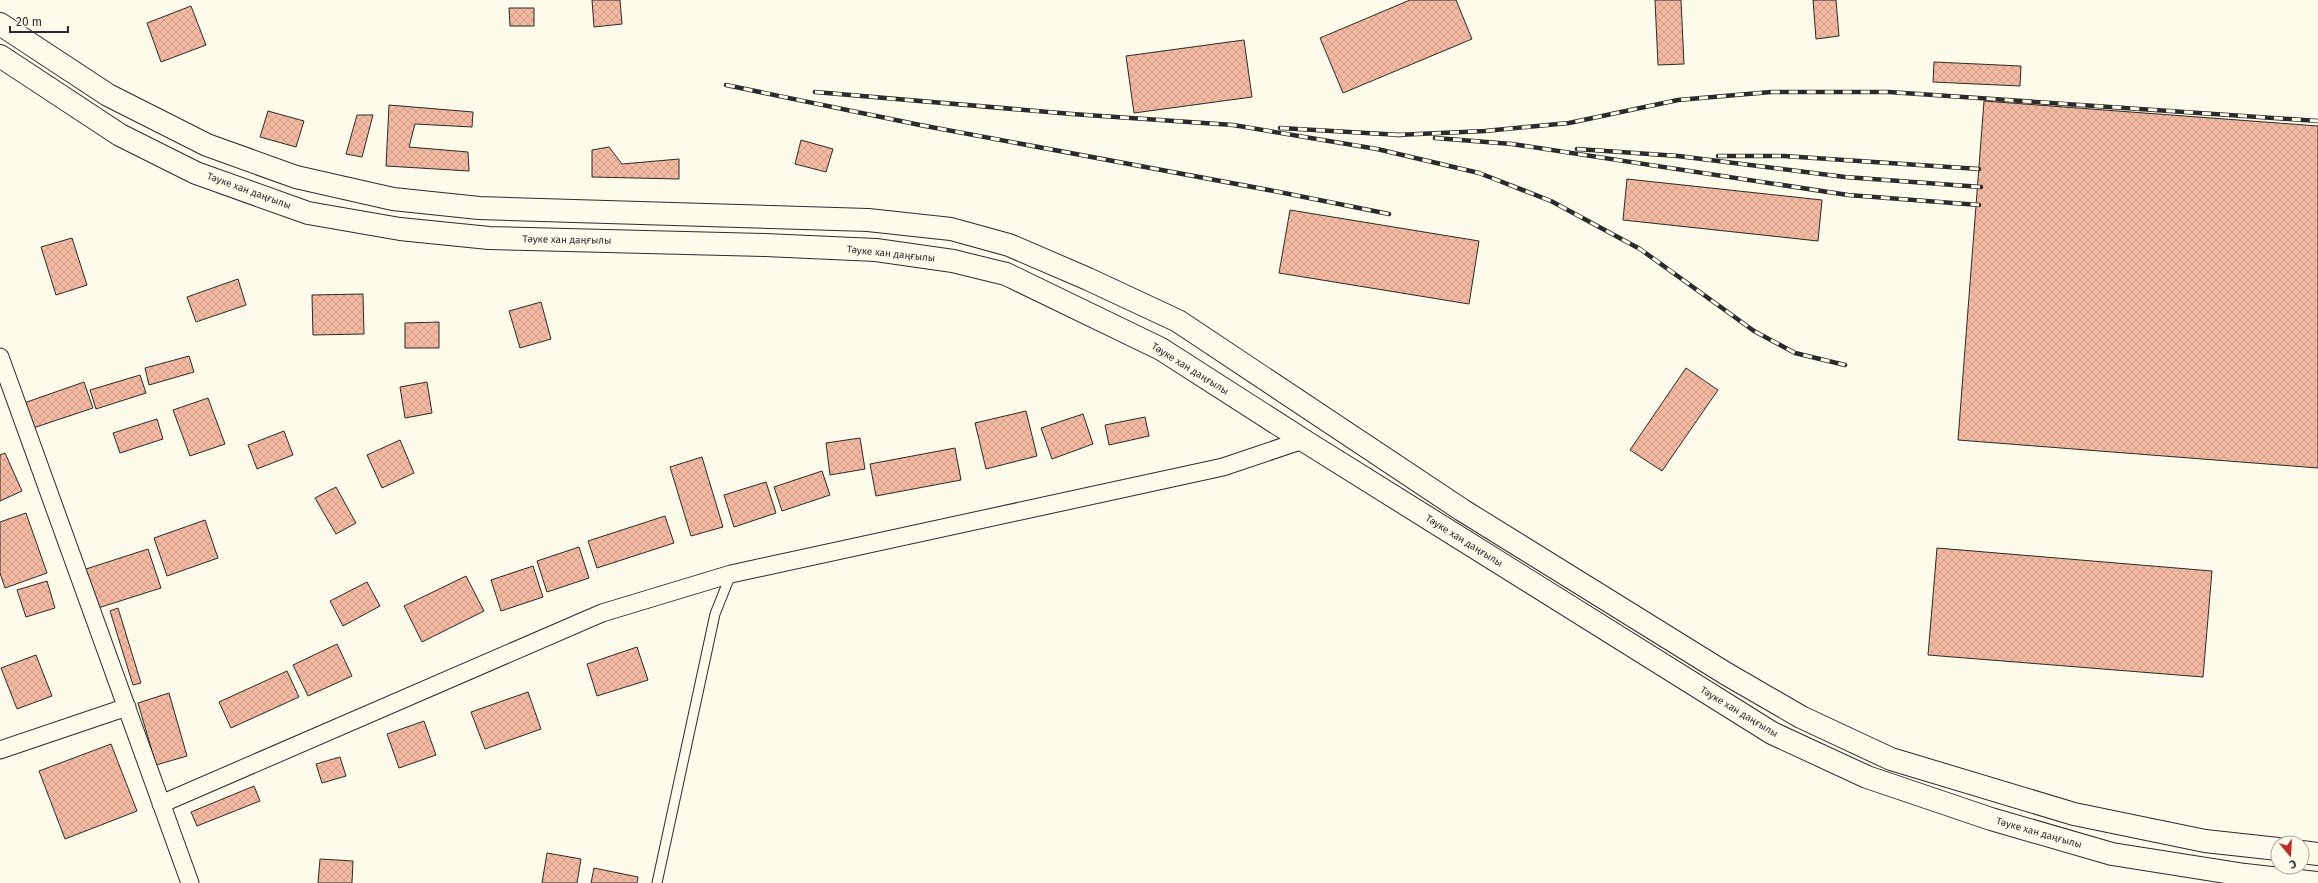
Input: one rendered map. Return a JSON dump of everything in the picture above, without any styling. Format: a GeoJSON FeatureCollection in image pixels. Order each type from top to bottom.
{"type":"FeatureCollection","features":[{"type":"Feature","properties":{"kind":"main road"},"geometry":{"type":"LineString","coordinates":[[0,24],[108,95],[207,145],[296,177],[393,199],[479,208],[868,220],[951,229],[1009,245],[1088,278],[1178,321],[1462,510],[1725,673],[1801,717],[1891,759],[2074,814],[2205,841],[2270,848]]}},
{"type":"Feature","properties":{"kind":"main road","name":"Тәуке хан даңғылы"},"geometry":{"type":"LineString","coordinates":[[0,56],[127,138],[196,173],[308,213],[400,229],[489,238],[876,250],[953,260],[1006,274],[1161,350],[1772,733],[1867,776],[1991,819],[2112,854],[2245,875],[2318,883]]}},
{"type":"Feature","properties":{"kind":"main road"},"geometry":{"type":"LineString","coordinates":[[1161,350],[1178,321]]}},
{"type":"Feature","properties":{"kind":"main road"},"geometry":{"type":"LineString","coordinates":[[1449,531],[1462,510]]}},
{"type":"Feature","properties":{"kind":"street"},"geometry":{"type":"LineString","coordinates":[[0,357],[190,883]]}},
{"type":"Feature","properties":{"kind":"street"},"geometry":{"type":"LineString","coordinates":[[162,804],[602,613],[731,574],[1222,467],[1303,440]]}},
{"type":"Feature","properties":{"kind":"street"},"geometry":{"type":"LineString","coordinates":[[0,750],[126,707]]}},
{"type":"Feature","properties":{"kind":"lane"},"geometry":{"type":"LineString","coordinates":[[657,883],[715,614],[731,574]]}},
{"type":"Feature","properties":{"kind":"building"},"geometry":{"type":"Polygon","coordinates":[[[592,0],[620,0],[622,24],[594,27],[592,0]]]}},
{"type":"Feature","properties":{"kind":"building"},"geometry":{"type":"Polygon","coordinates":[[[1410,0],[1456,0],[1472,39],[1343,93],[1320,38],[1410,0]]]}},
{"type":"Feature","properties":{"kind":"building"},"geometry":{"type":"Polygon","coordinates":[[[1655,0],[1681,0],[1684,64],[1658,65],[1655,0]]]}},
{"type":"Feature","properties":{"kind":"building"},"geometry":{"type":"Polygon","coordinates":[[[1813,0],[1836,0],[1839,36],[1816,39],[1813,0]]]}},
{"type":"Feature","properties":{"kind":"building"},"geometry":{"type":"Polygon","coordinates":[[[191,6],[206,45],[161,62],[147,23],[191,6]]]}},
{"type":"Feature","properties":{"kind":"building"},"geometry":{"type":"Polygon","coordinates":[[[509,8],[534,8],[534,26],[510,26],[509,8]]]}},
{"type":"Feature","properties":{"kind":"building"},"geometry":{"type":"Polygon","coordinates":[[[1244,40],[1252,97],[1134,113],[1126,56],[1244,40]]]}},
{"type":"Feature","properties":{"kind":"building"},"geometry":{"type":"Polygon","coordinates":[[[1934,62],[2021,66],[2020,86],[1933,82],[1934,62]]]}},
{"type":"Feature","properties":{"kind":"building"},"geometry":{"type":"Polygon","coordinates":[[[1984,101],[2318,126],[2318,468],[1958,440],[1984,101]]]}},
{"type":"Feature","properties":{"kind":"building"},"geometry":{"type":"Polygon","coordinates":[[[389,105],[473,112],[472,127],[415,124],[409,147],[468,152],[469,171],[386,166],[389,105]]]}},
{"type":"Feature","properties":{"kind":"building"},"geometry":{"type":"Polygon","coordinates":[[[268,111],[304,121],[296,147],[260,137],[268,111]]]}},
{"type":"Feature","properties":{"kind":"building"},"geometry":{"type":"Polygon","coordinates":[[[357,115],[373,115],[362,157],[346,154],[357,115]]]}},
{"type":"Feature","properties":{"kind":"building"},"geometry":{"type":"Polygon","coordinates":[[[801,140],[833,149],[826,172],[795,164],[801,140]]]}},
{"type":"Feature","properties":{"kind":"building"},"geometry":{"type":"Polygon","coordinates":[[[609,147],[622,164],[679,159],[679,179],[592,177],[592,150],[609,147]]]}},
{"type":"Feature","properties":{"kind":"building"},"geometry":{"type":"Polygon","coordinates":[[[1627,179],[1822,200],[1818,241],[1623,220],[1627,179]]]}},
{"type":"Feature","properties":{"kind":"building"},"geometry":{"type":"Polygon","coordinates":[[[1290,210],[1479,241],[1469,304],[1279,273],[1290,210]]]}},
{"type":"Feature","properties":{"kind":"building"},"geometry":{"type":"Polygon","coordinates":[[[72,238],[87,285],[56,295],[41,247],[72,238]]]}},
{"type":"Feature","properties":{"kind":"building"},"geometry":{"type":"Polygon","coordinates":[[[238,279],[246,305],[196,322],[187,297],[238,279]]]}},
{"type":"Feature","properties":{"kind":"building"},"geometry":{"type":"Polygon","coordinates":[[[363,294],[364,334],[313,335],[312,295],[363,294]]]}},
{"type":"Feature","properties":{"kind":"building"},"geometry":{"type":"Polygon","coordinates":[[[541,302],[551,339],[520,348],[509,311],[541,302]]]}},
{"type":"Feature","properties":{"kind":"building"},"geometry":{"type":"Polygon","coordinates":[[[439,322],[439,348],[405,348],[405,323],[439,322]]]}},
{"type":"Feature","properties":{"kind":"building"},"geometry":{"type":"Polygon","coordinates":[[[189,356],[194,372],[149,385],[145,368],[189,356]]]}},
{"type":"Feature","properties":{"kind":"building"},"geometry":{"type":"Polygon","coordinates":[[[1686,368],[1718,390],[1662,471],[1630,450],[1686,368]]]}},
{"type":"Feature","properties":{"kind":"building"},"geometry":{"type":"Polygon","coordinates":[[[140,375],[146,393],[96,409],[90,390],[140,375]]]}},
{"type":"Feature","properties":{"kind":"building"},"geometry":{"type":"Polygon","coordinates":[[[84,382],[93,408],[33,428],[24,403],[84,382]]]}},
{"type":"Feature","properties":{"kind":"building"},"geometry":{"type":"Polygon","coordinates":[[[427,382],[432,413],[405,418],[400,387],[427,382]]]}},
{"type":"Feature","properties":{"kind":"building"},"geometry":{"type":"Polygon","coordinates":[[[208,398],[225,444],[190,456],[173,410],[208,398]]]}},
{"type":"Feature","properties":{"kind":"building"},"geometry":{"type":"Polygon","coordinates":[[[1026,411],[1037,456],[986,469],[975,423],[1026,411]]]}},
{"type":"Feature","properties":{"kind":"building"},"geometry":{"type":"Polygon","coordinates":[[[1083,414],[1093,444],[1052,459],[1041,428],[1083,414]]]}},
{"type":"Feature","properties":{"kind":"building"},"geometry":{"type":"Polygon","coordinates":[[[1145,417],[1149,436],[1109,445],[1105,425],[1145,417]]]}},
{"type":"Feature","properties":{"kind":"building"},"geometry":{"type":"Polygon","coordinates":[[[157,419],[163,439],[120,453],[113,433],[157,419]]]}},
{"type":"Feature","properties":{"kind":"building"},"geometry":{"type":"Polygon","coordinates":[[[284,431],[293,455],[257,469],[248,445],[284,431]]]}},
{"type":"Feature","properties":{"kind":"building"},"geometry":{"type":"Polygon","coordinates":[[[860,438],[865,469],[830,475],[826,443],[860,438]]]}},
{"type":"Feature","properties":{"kind":"building"},"geometry":{"type":"Polygon","coordinates":[[[400,440],[414,473],[382,488],[367,455],[400,440]]]}},
{"type":"Feature","properties":{"kind":"building"},"geometry":{"type":"Polygon","coordinates":[[[955,448],[961,480],[876,496],[870,464],[955,448]]]}},
{"type":"Feature","properties":{"kind":"building"},"geometry":{"type":"Polygon","coordinates":[[[5,453],[22,491],[0,501],[0,455],[5,453]]]}},
{"type":"Feature","properties":{"kind":"building"},"geometry":{"type":"Polygon","coordinates":[[[702,457],[723,527],[691,536],[670,467],[702,457]]]}},
{"type":"Feature","properties":{"kind":"building"},"geometry":{"type":"Polygon","coordinates":[[[822,471],[830,495],[782,511],[774,487],[822,471]]]}},
{"type":"Feature","properties":{"kind":"building"},"geometry":{"type":"Polygon","coordinates":[[[766,482],[776,513],[734,527],[724,495],[766,482]]]}},
{"type":"Feature","properties":{"kind":"building"},"geometry":{"type":"Polygon","coordinates":[[[336,487],[356,523],[336,534],[315,498],[336,487]]]}},
{"type":"Feature","properties":{"kind":"building"},"geometry":{"type":"Polygon","coordinates":[[[26,513],[47,573],[5,588],[0,573],[0,522],[26,513]]]}},
{"type":"Feature","properties":{"kind":"building"},"geometry":{"type":"Polygon","coordinates":[[[665,516],[674,543],[597,568],[588,541],[665,516]]]}},
{"type":"Feature","properties":{"kind":"building"},"geometry":{"type":"Polygon","coordinates":[[[205,520],[218,558],[167,576],[154,538],[205,520]]]}},
{"type":"Feature","properties":{"kind":"building"},"geometry":{"type":"Polygon","coordinates":[[[579,547],[589,578],[547,592],[537,561],[579,547]]]}},
{"type":"Feature","properties":{"kind":"building"},"geometry":{"type":"Polygon","coordinates":[[[1937,548],[2212,571],[2203,677],[1928,655],[1937,548]]]}},
{"type":"Feature","properties":{"kind":"building"},"geometry":{"type":"Polygon","coordinates":[[[148,549],[161,588],[98,608],[86,569],[148,549]]]}},
{"type":"Feature","properties":{"kind":"building"},"geometry":{"type":"Polygon","coordinates":[[[533,566],[543,597],[501,611],[491,580],[533,566]]]}},
{"type":"Feature","properties":{"kind":"building"},"geometry":{"type":"Polygon","coordinates":[[[466,576],[484,611],[422,642],[404,606],[466,576]]]}},
{"type":"Feature","properties":{"kind":"building"},"geometry":{"type":"Polygon","coordinates":[[[47,581],[55,608],[26,617],[17,590],[47,581]]]}},
{"type":"Feature","properties":{"kind":"building"},"geometry":{"type":"Polygon","coordinates":[[[367,582],[380,606],[343,626],[330,601],[367,582]]]}},
{"type":"Feature","properties":{"kind":"building"},"geometry":{"type":"Polygon","coordinates":[[[118,608],[141,683],[133,685],[110,611],[118,608]]]}},
{"type":"Feature","properties":{"kind":"building"},"geometry":{"type":"Polygon","coordinates":[[[337,644],[352,676],[308,696],[293,665],[337,644]]]}},
{"type":"Feature","properties":{"kind":"building"},"geometry":{"type":"Polygon","coordinates":[[[637,647],[648,680],[597,696],[587,664],[637,647]]]}},
{"type":"Feature","properties":{"kind":"building"},"geometry":{"type":"Polygon","coordinates":[[[36,655],[52,696],[17,709],[1,668],[36,655]]]}},
{"type":"Feature","properties":{"kind":"building"},"geometry":{"type":"Polygon","coordinates":[[[287,671],[299,697],[231,728],[219,702],[287,671]]]}},
{"type":"Feature","properties":{"kind":"building"},"geometry":{"type":"Polygon","coordinates":[[[528,692],[541,729],[485,749],[471,712],[528,692]]]}},
{"type":"Feature","properties":{"kind":"building"},"geometry":{"type":"Polygon","coordinates":[[[169,693],[187,756],[156,765],[138,703],[169,693]]]}},
{"type":"Feature","properties":{"kind":"building"},"geometry":{"type":"Polygon","coordinates":[[[424,721],[436,755],[399,768],[387,734],[424,721]]]}},
{"type":"Feature","properties":{"kind":"building"},"geometry":{"type":"Polygon","coordinates":[[[111,744],[137,811],[65,839],[39,771],[111,744]]]}},
{"type":"Feature","properties":{"kind":"building"},"geometry":{"type":"Polygon","coordinates":[[[340,757],[346,776],[322,783],[316,764],[340,757]]]}},
{"type":"Feature","properties":{"kind":"building"},"geometry":{"type":"Polygon","coordinates":[[[254,786],[260,801],[197,826],[191,812],[254,786]]]}},
{"type":"Feature","properties":{"kind":"building"},"geometry":{"type":"Polygon","coordinates":[[[547,853],[581,859],[577,883],[542,883],[547,853]]]}},
{"type":"Feature","properties":{"kind":"building"},"geometry":{"type":"Polygon","coordinates":[[[320,859],[353,861],[352,883],[318,883],[320,859]]]}},
{"type":"Feature","properties":{"kind":"building"},"geometry":{"type":"Polygon","coordinates":[[[594,868],[638,877],[637,883],[591,883],[594,868]]]}},
{"type":"Feature","properties":{"kind":"railway"},"geometry":{"type":"LineString","coordinates":[[726,85],[920,125],[1389,214]]}},
{"type":"Feature","properties":{"kind":"railway"},"geometry":{"type":"LineString","coordinates":[[815,92],[1072,114],[1233,125],[1377,149],[1479,173],[1551,201],[1640,249],[1754,331],[1795,353],[1845,365]]}},
{"type":"Feature","properties":{"kind":"railway"},"geometry":{"type":"LineString","coordinates":[[1396,135],[1485,131],[1569,123],[1678,100],[1771,92],[1889,92],[2318,121]]}},
{"type":"Feature","properties":{"kind":"railway"},"geometry":{"type":"LineString","coordinates":[[1280,128],[1401,135]]}},
{"type":"Feature","properties":{"kind":"railway"},"geometry":{"type":"LineString","coordinates":[[1435,138],[1512,144],[1848,195],[1979,205]]}},
{"type":"Feature","properties":{"kind":"railway"},"geometry":{"type":"LineString","coordinates":[[1577,149],[1678,156],[1845,177],[1981,187]]}},
{"type":"Feature","properties":{"kind":"railway"},"geometry":{"type":"LineString","coordinates":[[1718,156],[1784,156],[1979,169]]}}]}
